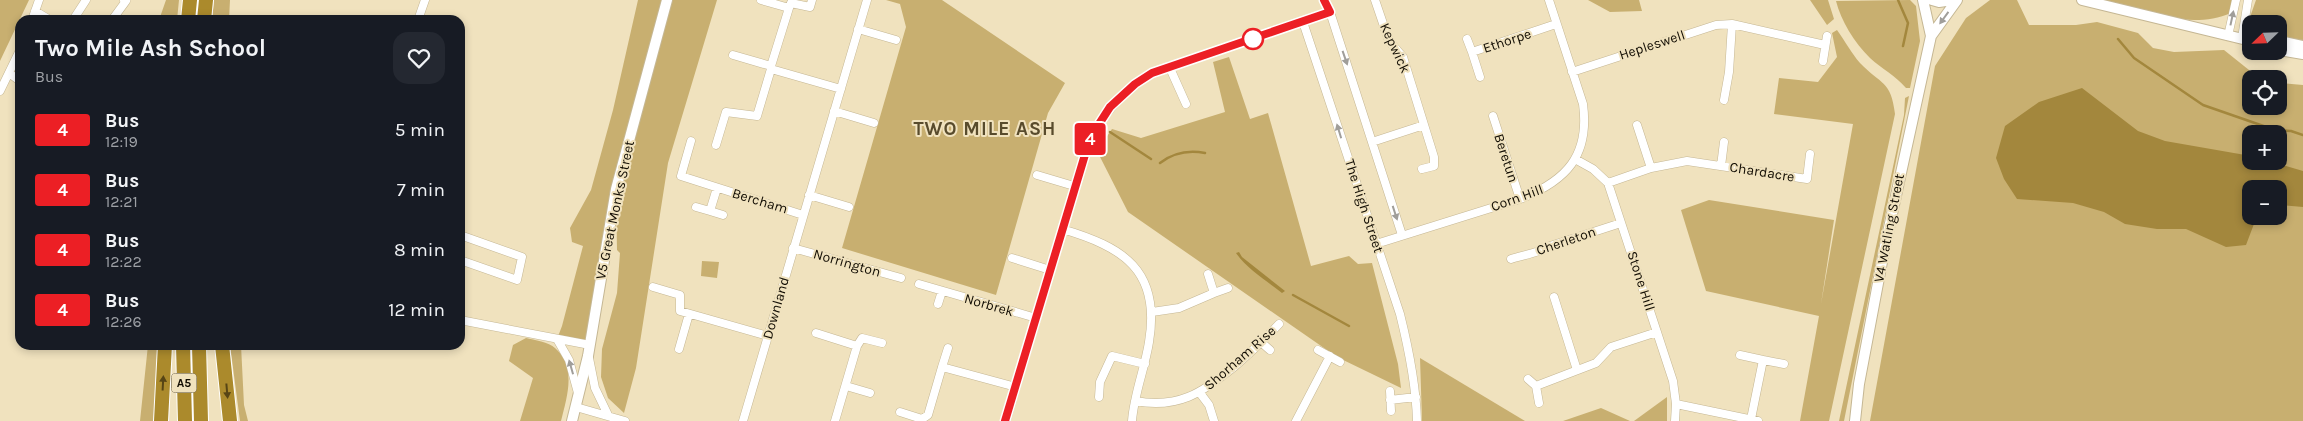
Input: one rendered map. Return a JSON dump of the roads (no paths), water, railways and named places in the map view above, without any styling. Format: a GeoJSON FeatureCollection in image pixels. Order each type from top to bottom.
{"type":"FeatureCollection","features":[{"type":"Feature","properties":{"kind":"highway"},"geometry":{"type":"LineString","coordinates":[[188,15],[190,0]]}},
{"type":"Feature","properties":{"kind":"highway"},"geometry":{"type":"LineString","coordinates":[[204,15],[206,0]]}},
{"type":"Feature","properties":{"kind":"highway"},"geometry":{"type":"LineString","coordinates":[[161,421],[165,350]]}},
{"type":"Feature","properties":{"kind":"highway","name":"A5"},"geometry":{"type":"LineString","coordinates":[[183,350],[185,421]]}},
{"type":"Feature","properties":{"kind":"highway","name":"A5"},"geometry":{"type":"LineString","coordinates":[[199,350],[201,421]]}},
{"type":"Feature","properties":{"kind":"highway"},"geometry":{"type":"LineString","coordinates":[[223,350],[230,421]]}},
{"type":"Feature","properties":{"kind":"street"},"geometry":{"type":"LineString","coordinates":[[34,15],[39,0]]}},
{"type":"Feature","properties":{"kind":"street"},"geometry":{"type":"LineString","coordinates":[[76,15],[86,0]]}},
{"type":"Feature","properties":{"kind":"street"},"geometry":{"type":"LineString","coordinates":[[116,15],[126,1],[124,0]]}},
{"type":"Feature","properties":{"kind":"street"},"geometry":{"type":"LineString","coordinates":[[420,15],[425,0]]}},
{"type":"Feature","properties":{"kind":"street","name":"V5 Great Monks Street"},"geometry":{"type":"LineString","coordinates":[[572,421],[588,356],[616,189],[667,0]]}},
{"type":"Feature","properties":{"kind":"street"},"geometry":{"type":"LineString","coordinates":[[761,0],[789,8]]}},
{"type":"Feature","properties":{"kind":"street"},"geometry":{"type":"LineString","coordinates":[[716,145],[726,112],[757,116],[791,3],[810,7],[812,0]]}},
{"type":"Feature","properties":{"kind":"street","name":"Downland"},"geometry":{"type":"LineString","coordinates":[[743,421],[867,0]]}},
{"type":"Feature","properties":{"kind":"street","name":"The High Street"},"geometry":{"type":"LineString","coordinates":[[1324,0],[1330,12],[1402,235]]}},
{"type":"Feature","properties":{"kind":"street","name":"Kepwick"},"geometry":{"type":"LineString","coordinates":[[1375,0],[1389,40],[1403,57],[1434,157],[1434,166],[1422,169]]}},
{"type":"Feature","properties":{"kind":"street","name":"Corn Hill"},"geometry":{"type":"LineString","coordinates":[[1376,244],[1520,199],[1542,190],[1563,176],[1575,159],[1583,141],[1585,120],[1583,104],[1549,0]]}},
{"type":"Feature","properties":{"kind":"street","name":"V4 Watling Street"},"geometry":{"type":"LineString","coordinates":[[1855,421],[1859,384],[1885,246],[1931,36],[1927,11],[1923,0]]}},
{"type":"Feature","properties":{"kind":"street"},"geometry":{"type":"LineString","coordinates":[[1932,0],[1939,2],[1952,0]]}},
{"type":"Feature","properties":{"kind":"street","name":"V4 Watling Street"},"geometry":{"type":"LineString","coordinates":[[1931,36],[1957,0]]}},
{"type":"Feature","properties":{"kind":"street"},"geometry":{"type":"LineString","coordinates":[[2082,0],[2242,39]]}},
{"type":"Feature","properties":{"kind":"street"},"geometry":{"type":"LineString","coordinates":[[2228,36],[2236,0]]}},
{"type":"Feature","properties":{"kind":"street"},"geometry":{"type":"LineString","coordinates":[[2248,0],[2248,15]]}},
{"type":"Feature","properties":{"kind":"street"},"geometry":{"type":"LineString","coordinates":[[35,11],[42,15]]}},
{"type":"Feature","properties":{"kind":"street"},"geometry":{"type":"LineString","coordinates":[[1006,421],[1074,186],[1090,138],[1110,107],[1135,84],[1152,73],[1330,12]]}},
{"type":"Feature","properties":{"kind":"street","name":"The High Street"},"geometry":{"type":"LineString","coordinates":[[1303,22],[1400,314],[1410,353],[1417,421]]}},
{"type":"Feature","properties":{"kind":"street","name":"Ethorpe"},"geometry":{"type":"LineString","coordinates":[[1467,39],[1472,52],[1556,24]]}},
{"type":"Feature","properties":{"kind":"street"},"geometry":{"type":"LineString","coordinates":[[1724,100],[1729,72],[1732,24]]}},
{"type":"Feature","properties":{"kind":"street","name":"Hepleswell"},"geometry":{"type":"LineString","coordinates":[[1572,72],[1698,30],[1732,24],[1826,40],[1823,61]]}},
{"type":"Feature","properties":{"kind":"street"},"geometry":{"type":"LineString","coordinates":[[858,29],[896,40]]}},
{"type":"Feature","properties":{"kind":"street"},"geometry":{"type":"LineString","coordinates":[[2288,43],[2303,46]]}},
{"type":"Feature","properties":{"kind":"street"},"geometry":{"type":"LineString","coordinates":[[1472,52],[1480,77]]}},
{"type":"Feature","properties":{"kind":"street"},"geometry":{"type":"LineString","coordinates":[[2288,52],[2303,54]]}},
{"type":"Feature","properties":{"kind":"street"},"geometry":{"type":"LineString","coordinates":[[733,55],[841,89]]}},
{"type":"Feature","properties":{"kind":"street"},"geometry":{"type":"LineString","coordinates":[[0,91],[15,60]]}},
{"type":"Feature","properties":{"kind":"street"},"geometry":{"type":"LineString","coordinates":[[1169,66],[1186,104]]}},
{"type":"Feature","properties":{"kind":"street"},"geometry":{"type":"LineString","coordinates":[[9,73],[15,78]]}},
{"type":"Feature","properties":{"kind":"street"},"geometry":{"type":"LineString","coordinates":[[834,111],[874,123]]}},
{"type":"Feature","properties":{"kind":"street","name":"Beretun"},"geometry":{"type":"LineString","coordinates":[[1493,116],[1520,199]]}},
{"type":"Feature","properties":{"kind":"street"},"geometry":{"type":"LineString","coordinates":[[1637,124],[1651,168]]}},
{"type":"Feature","properties":{"kind":"street"},"geometry":{"type":"LineString","coordinates":[[1372,142],[1424,125]]}},
{"type":"Feature","properties":{"kind":"street","name":"Bercham"},"geometry":{"type":"LineString","coordinates":[[691,140],[681,176],[803,215]]}},
{"type":"Feature","properties":{"kind":"street","name":"Chardacre"},"geometry":{"type":"LineString","coordinates":[[1721,166],[1724,142]]}},
{"type":"Feature","properties":{"kind":"street","name":"Chardacre"},"geometry":{"type":"LineString","coordinates":[[1608,184],[1651,168],[1687,161],[1810,180],[1810,154]]}},
{"type":"Feature","properties":{"kind":"street","name":"Stone Hill"},"geometry":{"type":"LineString","coordinates":[[1575,159],[1594,169],[1608,184],[1673,382],[1676,404],[1675,421]]}},
{"type":"Feature","properties":{"kind":"street"},"geometry":{"type":"LineString","coordinates":[[1037,175],[1074,186]]}},
{"type":"Feature","properties":{"kind":"street","name":"Bercham"},"geometry":{"type":"LineString","coordinates":[[710,211],[717,188]]}},
{"type":"Feature","properties":{"kind":"street"},"geometry":{"type":"LineString","coordinates":[[809,195],[849,207]]}},
{"type":"Feature","properties":{"kind":"street","name":"Bercham"},"geometry":{"type":"LineString","coordinates":[[696,207],[723,215]]}},
{"type":"Feature","properties":{"kind":"street","name":"Cherleton"},"geometry":{"type":"LineString","coordinates":[[1511,259],[1538,253],[1547,247],[1621,223]]}},
{"type":"Feature","properties":{"kind":"street"},"geometry":{"type":"LineString","coordinates":[[1062,230],[1093,238],[1115,249],[1130,262],[1143,278],[1149,294],[1152,312],[1150,340],[1132,421]]}},
{"type":"Feature","properties":{"kind":"street"},"geometry":{"type":"LineString","coordinates":[[465,237],[522,257],[516,280],[465,262]]}},
{"type":"Feature","properties":{"kind":"street","name":"Norrington"},"geometry":{"type":"LineString","coordinates":[[793,248],[901,278]]}},
{"type":"Feature","properties":{"kind":"street"},"geometry":{"type":"LineString","coordinates":[[1012,258],[1050,270]]}},
{"type":"Feature","properties":{"kind":"street"},"geometry":{"type":"LineString","coordinates":[[1208,274],[1214,293]]}},
{"type":"Feature","properties":{"kind":"street","name":"Norbrek"},"geometry":{"type":"LineString","coordinates":[[918,284],[1036,318]]}},
{"type":"Feature","properties":{"kind":"street"},"geometry":{"type":"LineString","coordinates":[[653,287],[680,295],[680,311],[768,336]]}},
{"type":"Feature","properties":{"kind":"street"},"geometry":{"type":"LineString","coordinates":[[1152,312],[1179,308],[1228,288]]}},
{"type":"Feature","properties":{"kind":"street"},"geometry":{"type":"LineString","coordinates":[[938,304],[942,291]]}},
{"type":"Feature","properties":{"kind":"street"},"geometry":{"type":"LineString","coordinates":[[1554,297],[1577,370]]}},
{"type":"Feature","properties":{"kind":"street"},"geometry":{"type":"LineString","coordinates":[[679,349],[690,314]]}},
{"type":"Feature","properties":{"kind":"street"},"geometry":{"type":"LineString","coordinates":[[465,321],[590,345]]}},
{"type":"Feature","properties":{"kind":"street","name":"Shorham Rise"},"geometry":{"type":"LineString","coordinates":[[1135,401],[1149,403],[1169,402],[1200,393],[1262,343],[1279,324]]}},
{"type":"Feature","properties":{"kind":"street"},"geometry":{"type":"LineString","coordinates":[[1536,386],[1596,363],[1610,347],[1657,332]]}},
{"type":"Feature","properties":{"kind":"street"},"geometry":{"type":"LineString","coordinates":[[816,333],[857,346]]}},
{"type":"Feature","properties":{"kind":"street"},"geometry":{"type":"LineString","coordinates":[[835,421],[857,346],[862,338],[882,343]]}},
{"type":"Feature","properties":{"kind":"street"},"geometry":{"type":"LineString","coordinates":[[556,339],[569,360],[578,402],[625,421]]}},
{"type":"Feature","properties":{"kind":"street"},"geometry":{"type":"LineString","coordinates":[[1262,343],[1270,350]]}},
{"type":"Feature","properties":{"kind":"street"},"geometry":{"type":"LineString","coordinates":[[900,412],[922,419],[928,414],[948,348]]}},
{"type":"Feature","properties":{"kind":"street"},"geometry":{"type":"LineString","coordinates":[[1318,350],[1340,362]]}},
{"type":"Feature","properties":{"kind":"street"},"geometry":{"type":"LineString","coordinates":[[1740,355],[1784,364]]}},
{"type":"Feature","properties":{"kind":"street"},"geometry":{"type":"LineString","coordinates":[[588,356],[595,388],[608,415]]}},
{"type":"Feature","properties":{"kind":"street"},"geometry":{"type":"LineString","coordinates":[[1099,397],[1100,382],[1112,356],[1144,364]]}},
{"type":"Feature","properties":{"kind":"street"},"geometry":{"type":"LineString","coordinates":[[1296,421],[1330,356]]}},
{"type":"Feature","properties":{"kind":"street"},"geometry":{"type":"LineString","coordinates":[[1676,404],[1754,420],[1763,360]]}},
{"type":"Feature","properties":{"kind":"street"},"geometry":{"type":"LineString","coordinates":[[942,368],[1016,387]]}},
{"type":"Feature","properties":{"kind":"street"},"geometry":{"type":"LineString","coordinates":[[1528,379],[1536,386],[1539,404]]}},
{"type":"Feature","properties":{"kind":"street"},"geometry":{"type":"LineString","coordinates":[[846,386],[870,393]]}},
{"type":"Feature","properties":{"kind":"street","name":"Shorham Rise"},"geometry":{"type":"LineString","coordinates":[[1200,393],[1209,405],[1214,421]]}},
{"type":"Feature","properties":{"kind":"street"},"geometry":{"type":"LineString","coordinates":[[1390,411],[1390,396],[1416,397]]}},
{"type":"Feature","properties":{"kind":"waterway"},"geometry":{"type":"LineString","coordinates":[[1898,0],[1908,23],[1903,46]]}},
{"type":"Feature","properties":{"kind":"waterway"},"geometry":{"type":"LineString","coordinates":[[2118,39],[2134,58],[2203,105],[2275,130],[2291,131],[2303,135]]}},
{"type":"Feature","properties":{"kind":"waterway"},"geometry":{"type":"LineString","coordinates":[[1110,132],[1151,159]]}},
{"type":"Feature","properties":{"kind":"waterway"},"geometry":{"type":"LineString","coordinates":[[1160,163],[1181,153],[1205,153]]}},
{"type":"Feature","properties":{"kind":"waterway"},"geometry":{"type":"LineString","coordinates":[[1293,295],[1349,326]]}},
{"type":"Feature","properties":{"kind":"district","name":"TWO MILE ASH"},"geometry":{"type":"Point","coordinates":[985,129]}}]}
